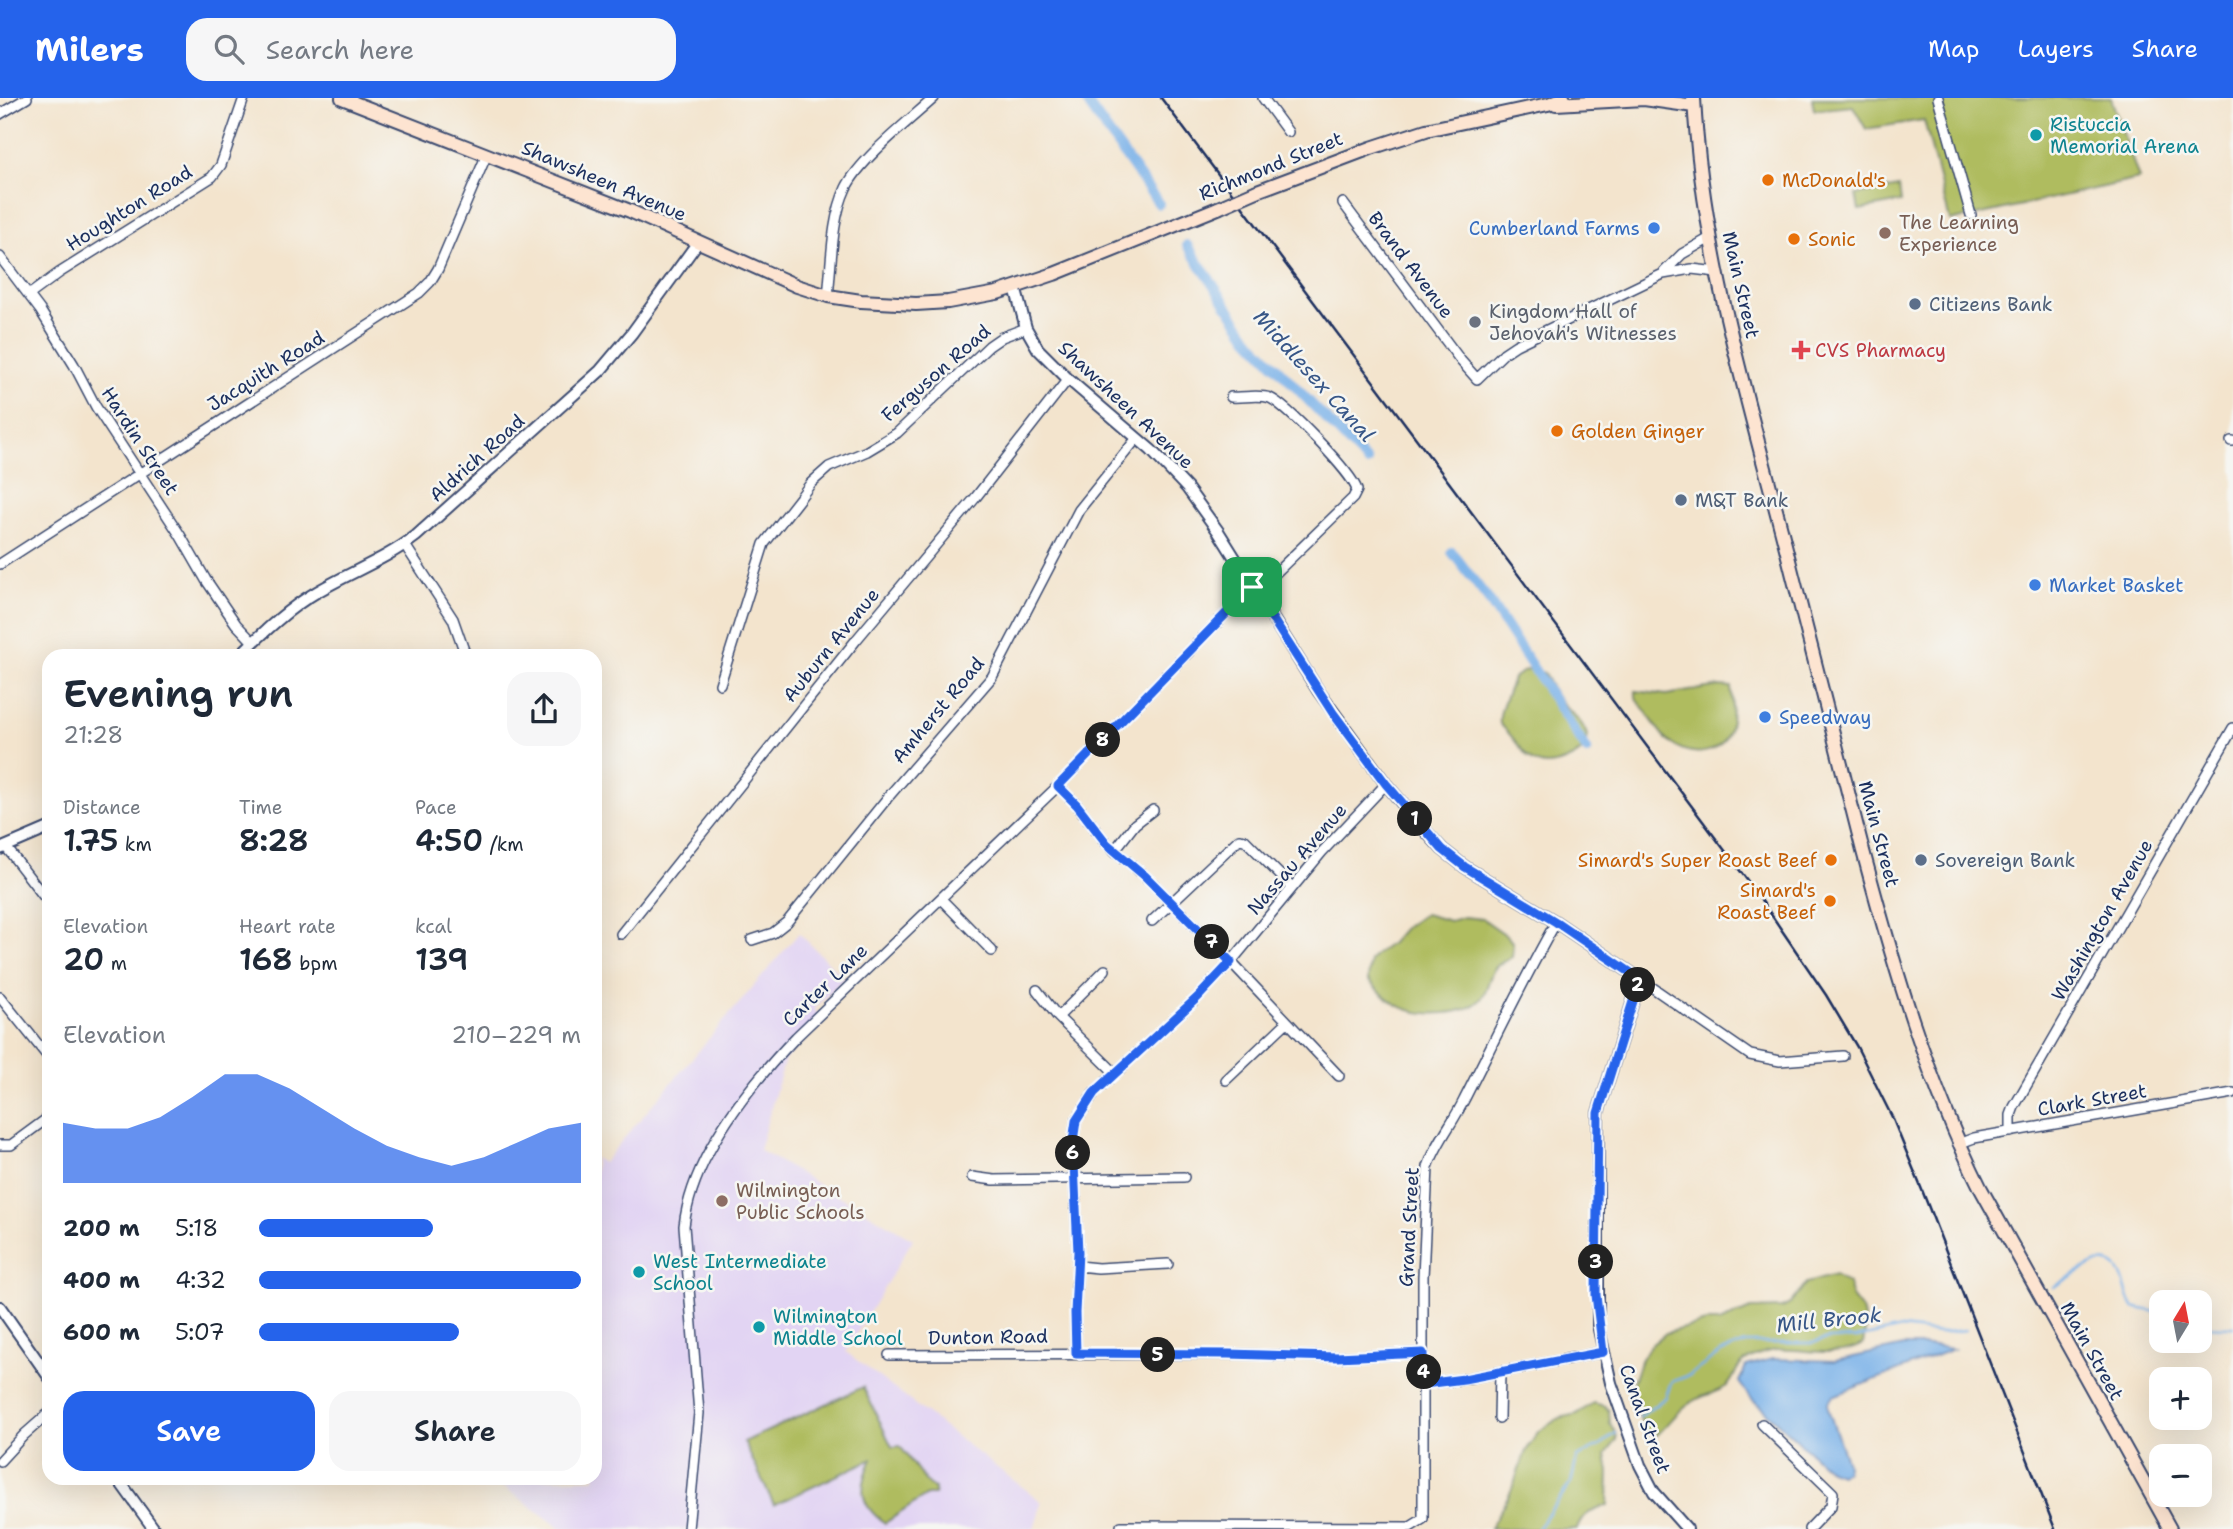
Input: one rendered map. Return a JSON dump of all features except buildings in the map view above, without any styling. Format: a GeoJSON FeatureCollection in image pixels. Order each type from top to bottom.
{"type":"FeatureCollection","features":[{"type":"Feature","properties":{"kind":"main road","name":"Shawsheen Avenue"},"geometry":{"type":"LineString","coordinates":[[342,98],[630,211],[780,280],[828,296],[878,303],[916,304],[964,300],[1015,288]]}},
{"type":"Feature","properties":{"kind":"main road","name":"Richmond Street"},"geometry":{"type":"LineString","coordinates":[[1015,288],[1371,148],[1426,130],[1548,104],[1564,98]]}},
{"type":"Feature","properties":{"kind":"main road","name":"Richmond Street"},"geometry":{"type":"LineString","coordinates":[[1548,104],[1644,99],[1692,101]]}},
{"type":"Feature","properties":{"kind":"main road","name":"Main Street"},"geometry":{"type":"LineString","coordinates":[[1692,101],[1700,171],[1717,272],[1881,918],[1921,1051],[1958,1144],[2170,1529]]}},
{"type":"Feature","properties":{"kind":"street"},"geometry":{"type":"LineString","coordinates":[[0,114],[27,98]]}},
{"type":"Feature","properties":{"kind":"street","name":"Houghton Road"},"geometry":{"type":"LineString","coordinates":[[29,295],[60,272],[212,177],[221,165],[244,98]]}},
{"type":"Feature","properties":{"kind":"street"},"geometry":{"type":"LineString","coordinates":[[828,296],[838,218],[845,190],[867,160],[934,98]]}},
{"type":"Feature","properties":{"kind":"street"},"geometry":{"type":"LineString","coordinates":[[1263,98],[1288,132]]}},
{"type":"Feature","properties":{"kind":"street"},"geometry":{"type":"LineString","coordinates":[[1938,98],[1971,215]]}},
{"type":"Feature","properties":{"kind":"street","name":"Jacquith Road"},"geometry":{"type":"LineString","coordinates":[[0,564],[409,301],[425,288],[438,269],[487,154]]}},
{"type":"Feature","properties":{"kind":"street","name":"Brand Avenue"},"geometry":{"type":"LineString","coordinates":[[1343,203],[1455,354],[1477,379],[1516,345],[1663,274]]}},
{"type":"Feature","properties":{"kind":"street"},"geometry":{"type":"LineString","coordinates":[[1663,274],[1682,254],[1710,238]]}},
{"type":"Feature","properties":{"kind":"street","name":"Aldrich Road"},"geometry":{"type":"LineString","coordinates":[[246,649],[275,622],[312,595],[404,545],[600,371],[632,333],[698,242]]}},
{"type":"Feature","properties":{"kind":"street","name":"Hardin Street"},"geometry":{"type":"LineString","coordinates":[[0,257],[29,295],[74,365],[96,407],[227,612],[253,642]]}},
{"type":"Feature","properties":{"kind":"street"},"geometry":{"type":"LineString","coordinates":[[1663,274],[1692,269],[1717,272]]}},
{"type":"Feature","properties":{"kind":"street","name":"Shawsheen Avenue"},"geometry":{"type":"LineString","coordinates":[[1015,288],[1026,328],[1038,349],[1068,379],[1137,438],[1198,502],[1319,692],[1386,784],[1422,827],[1454,858],[1556,922],[1751,1055],[1780,1061],[1843,1056]]}},
{"type":"Feature","properties":{"kind":"street","name":"Ferguson Road"},"geometry":{"type":"LineString","coordinates":[[720,684],[764,544],[811,483],[829,467],[867,451],[897,433],[989,346],[1002,337],[1026,328]]}},
{"type":"Feature","properties":{"kind":"street","name":"Auburn Avenue"},"geometry":{"type":"LineString","coordinates":[[621,934],[857,639],[976,497],[1068,379]]}},
{"type":"Feature","properties":{"kind":"street","name":"Carter Lane"},"geometry":{"type":"LineString","coordinates":[[688,1529],[699,1413],[684,1233],[687,1207],[696,1181],[728,1122],[760,1076],[803,1030],[1058,786],[1254,590],[1353,498],[1357,490],[1347,472],[1308,431],[1273,400],[1262,397],[1231,397]]}},
{"type":"Feature","properties":{"kind":"street","name":"Amherst Road"},"geometry":{"type":"LineString","coordinates":[[752,940],[773,933],[787,922],[889,796],[992,677],[1079,510],[1137,438]]}},
{"type":"Feature","properties":{"kind":"street"},"geometry":{"type":"LineString","coordinates":[[404,545],[453,619],[464,649]]}},
{"type":"Feature","properties":{"kind":"street","name":"Washington Avenue"},"geometry":{"type":"LineString","coordinates":[[2011,1132],[2014,1107],[2233,728]]}},
{"type":"Feature","properties":{"kind":"street","name":"Nassau Avenue"},"geometry":{"type":"LineString","coordinates":[[1076,1353],[1078,1266],[1073,1141],[1076,1121],[1086,1103],[1115,1073],[1198,997],[1231,962],[1292,887],[1386,784]]}},
{"type":"Feature","properties":{"kind":"street"},"geometry":{"type":"LineString","coordinates":[[1058,786],[1114,850],[1231,962],[1339,1076]]}},
{"type":"Feature","properties":{"kind":"street"},"geometry":{"type":"LineString","coordinates":[[1114,850],[1135,824],[1153,810]]}},
{"type":"Feature","properties":{"kind":"street"},"geometry":{"type":"LineString","coordinates":[[42,831],[3,848],[42,895]]}},
{"type":"Feature","properties":{"kind":"street"},"geometry":{"type":"LineString","coordinates":[[1152,921],[1241,839],[1292,887]]}},
{"type":"Feature","properties":{"kind":"street"},"geometry":{"type":"LineString","coordinates":[[941,899],[992,951]]}},
{"type":"Feature","properties":{"kind":"street","name":"Grand Street"},"geometry":{"type":"LineString","coordinates":[[1121,1526],[1410,1527],[1420,1523],[1424,1514],[1424,1257],[1428,1167],[1433,1152],[1459,1111],[1556,922]]}},
{"type":"Feature","properties":{"kind":"street"},"geometry":{"type":"LineString","coordinates":[[1058,1017],[1105,970]]}},
{"type":"Feature","properties":{"kind":"street","name":"Canal Street"},"geometry":{"type":"LineString","coordinates":[[1640,979],[1598,1113],[1596,1295],[1603,1352],[1647,1480],[1662,1503],[1687,1529]]}},
{"type":"Feature","properties":{"kind":"street"},"geometry":{"type":"LineString","coordinates":[[1037,990],[1058,1017],[1115,1073]]}},
{"type":"Feature","properties":{"kind":"street"},"geometry":{"type":"LineString","coordinates":[[0,997],[42,1049]]}},
{"type":"Feature","properties":{"kind":"street"},"geometry":{"type":"LineString","coordinates":[[1226,1080],[1287,1022]]}},
{"type":"Feature","properties":{"kind":"street","name":"Clark Street"},"geometry":{"type":"LineString","coordinates":[[1958,1144],[1974,1138],[2233,1093]]}},
{"type":"Feature","properties":{"kind":"street"},"geometry":{"type":"LineString","coordinates":[[2,1146],[11,1145],[42,1121]]}},
{"type":"Feature","properties":{"kind":"street"},"geometry":{"type":"LineString","coordinates":[[972,1177],[986,1180],[1184,1177]]}},
{"type":"Feature","properties":{"kind":"street"},"geometry":{"type":"LineString","coordinates":[[1078,1266],[1098,1268],[1168,1264]]}},
{"type":"Feature","properties":{"kind":"street"},"geometry":{"type":"LineString","coordinates":[[0,1307],[42,1367]]}},
{"type":"Feature","properties":{"kind":"street"},"geometry":{"type":"LineString","coordinates":[[1424,1384],[1451,1382],[1603,1352]]}},
{"type":"Feature","properties":{"kind":"street","name":"Dunton Road"},"geometry":{"type":"LineString","coordinates":[[889,1355],[1076,1353],[1324,1357],[1423,1353]]}},
{"type":"Feature","properties":{"kind":"street"},"geometry":{"type":"LineString","coordinates":[[1499,1418],[1500,1372]]}},
{"type":"Feature","properties":{"kind":"street"},"geometry":{"type":"LineString","coordinates":[[0,1461],[42,1419]]}},
{"type":"Feature","properties":{"kind":"street"},"geometry":{"type":"LineString","coordinates":[[1762,1424],[1830,1488],[1834,1497],[1831,1506],[1809,1529]]}},
{"type":"Feature","properties":{"kind":"street"},"geometry":{"type":"LineString","coordinates":[[122,1485],[151,1528]]}},
{"type":"Feature","properties":{"kind":"shaded area","name":"Wilmington Public Schools"},"geometry":{"type":"Polygon","coordinates":[[[799,933],[844,978],[814,1009],[824,1022],[785,1059],[759,1150],[913,1239],[846,1352],[1042,1502],[1034,1529],[562,1529],[501,1485],[602,1485],[603,1163],[799,933]]]}},
{"type":"Feature","properties":{"kind":"green space"},"geometry":{"type":"Polygon","coordinates":[[[1812,98],[2111,98],[2139,179],[1950,221],[1924,120],[1866,129],[1853,106],[1814,110],[1812,98]]]}},
{"type":"Feature","properties":{"kind":"green space"},"geometry":{"type":"Polygon","coordinates":[[[1899,187],[1901,202],[1859,210],[1856,195],[1899,187]]]}},
{"type":"Feature","properties":{"kind":"green space"},"geometry":{"type":"Polygon","coordinates":[[[1526,670],[1544,673],[1557,697],[1585,730],[1585,746],[1573,757],[1547,765],[1538,763],[1523,751],[1500,724],[1502,707],[1513,678],[1526,670]]]}},
{"type":"Feature","properties":{"kind":"green space"},"geometry":{"type":"Polygon","coordinates":[[[1719,686],[1731,687],[1729,730],[1719,745],[1704,752],[1687,751],[1671,743],[1636,697],[1636,691],[1666,695],[1719,686]]]}},
{"type":"Feature","properties":{"kind":"green space"},"geometry":{"type":"Polygon","coordinates":[[[1425,914],[1450,921],[1464,917],[1483,919],[1513,943],[1512,957],[1494,969],[1483,996],[1468,1008],[1432,1014],[1411,1011],[1393,1003],[1368,980],[1370,961],[1375,955],[1390,944],[1405,927],[1425,914]]]}},
{"type":"Feature","properties":{"kind":"green space"},"geometry":{"type":"Polygon","coordinates":[[[1835,1275],[1848,1284],[1852,1297],[1862,1310],[1866,1326],[1863,1344],[1832,1352],[1777,1350],[1761,1353],[1741,1364],[1727,1386],[1688,1404],[1657,1435],[1643,1426],[1630,1390],[1640,1362],[1650,1346],[1666,1333],[1706,1322],[1719,1322],[1751,1309],[1782,1308],[1790,1304],[1806,1283],[1835,1275]]]}},
{"type":"Feature","properties":{"kind":"green space"},"geometry":{"type":"Polygon","coordinates":[[[863,1387],[892,1447],[900,1446],[929,1486],[935,1488],[934,1495],[927,1495],[885,1523],[869,1509],[863,1494],[865,1477],[872,1459],[774,1505],[744,1442],[863,1387]]]}},
{"type":"Feature","properties":{"kind":"green space"},"geometry":{"type":"Polygon","coordinates":[[[1593,1403],[1605,1406],[1609,1411],[1610,1423],[1616,1433],[1617,1440],[1606,1454],[1609,1472],[1608,1505],[1586,1515],[1577,1529],[1490,1529],[1511,1491],[1526,1451],[1538,1432],[1559,1418],[1577,1414],[1593,1403]]]}},
{"type":"Feature","properties":{"kind":"water"},"geometry":{"type":"Polygon","coordinates":[[[1904,1346],[1953,1349],[1833,1396],[1828,1403],[1828,1409],[1847,1463],[1846,1471],[1840,1474],[1829,1470],[1749,1396],[1739,1382],[1746,1366],[1772,1359],[1835,1361],[1904,1346]]]}},
{"type":"Feature","properties":{"kind":"waterway","name":"Middlesex Canal"},"geometry":{"type":"LineString","coordinates":[[1084,98],[1159,204]]}},
{"type":"Feature","properties":{"kind":"waterway","name":"Middlesex Canal"},"geometry":{"type":"LineString","coordinates":[[1187,245],[1248,337],[1367,462]]}},
{"type":"Feature","properties":{"kind":"waterway","name":"Middlesex Canal"},"geometry":{"type":"LineString","coordinates":[[1452,552],[1488,599],[1587,750]]}},
{"type":"Feature","properties":{"kind":"waterway","name":"Mill Brook"},"geometry":{"type":"LineString","coordinates":[[2053,1287],[2086,1268],[2104,1262],[2112,1264],[2121,1274],[2133,1307],[2149,1310]]}},
{"type":"Feature","properties":{"kind":"waterway","name":"Mill Brook"},"geometry":{"type":"LineString","coordinates":[[2212,1326],[2233,1327]]}},
{"type":"Feature","properties":{"kind":"waterway","name":"Mill Brook"},"geometry":{"type":"LineString","coordinates":[[1640,1417],[1666,1397],[1671,1382],[1690,1375],[1720,1353],[1745,1343],[1812,1343],[1828,1339],[1856,1338],[1902,1328],[1940,1333],[1965,1330]]}},
{"type":"Feature","properties":{"kind":"waterway","name":"Mill Brook"},"geometry":{"type":"LineString","coordinates":[[1537,1529],[1571,1483],[1577,1457],[1601,1445],[1616,1433]]}},
{"type":"Feature","properties":{"kind":"railway"},"geometry":{"type":"LineString","coordinates":[[1161,98],[1753,888],[1826,995],[1857,1047],[1892,1117],[2055,1529]]}},
{"type":"Feature","properties":{"kind":"place","name":"Ristuccia Memorial Arena"},"geometry":{"type":"Point","coordinates":[2036,135]}},
{"type":"Feature","properties":{"kind":"place","name":"McDonald's"},"geometry":{"type":"Point","coordinates":[1768,180]}},
{"type":"Feature","properties":{"kind":"place","name":"Cumberland Farms"},"geometry":{"type":"Point","coordinates":[1654,228]}},
{"type":"Feature","properties":{"kind":"place","name":"The Learning Experience"},"geometry":{"type":"Point","coordinates":[1885,233]}},
{"type":"Feature","properties":{"kind":"place","name":"Sonic"},"geometry":{"type":"Point","coordinates":[1794,239]}},
{"type":"Feature","properties":{"kind":"place","name":"Citizens Bank"},"geometry":{"type":"Point","coordinates":[1915,304]}},
{"type":"Feature","properties":{"kind":"place","name":"Kingdom Hall of Jehovah's Witnesses"},"geometry":{"type":"Point","coordinates":[1475,322]}},
{"type":"Feature","properties":{"kind":"place","name":"CVS Pharmacy"},"geometry":{"type":"Point","coordinates":[1801,350]}},
{"type":"Feature","properties":{"kind":"place","name":"Golden Ginger"},"geometry":{"type":"Point","coordinates":[1557,431]}},
{"type":"Feature","properties":{"kind":"place","name":"M&T Bank"},"geometry":{"type":"Point","coordinates":[1681,500]}},
{"type":"Feature","properties":{"kind":"place","name":"Market Basket"},"geometry":{"type":"Point","coordinates":[2035,585]}},
{"type":"Feature","properties":{"kind":"place","name":"Speedway"},"geometry":{"type":"Point","coordinates":[1765,717]}},
{"type":"Feature","properties":{"kind":"place","name":"Simard's Super Roast Beef"},"geometry":{"type":"Point","coordinates":[1831,860]}},
{"type":"Feature","properties":{"kind":"place","name":"Sovereign Bank"},"geometry":{"type":"Point","coordinates":[1921,860]}},
{"type":"Feature","properties":{"kind":"place","name":"Simard's Roast Beef"},"geometry":{"type":"Point","coordinates":[1830,901]}},
{"type":"Feature","properties":{"kind":"place","name":"Wilmington Public Schools"},"geometry":{"type":"Point","coordinates":[722,1201]}},
{"type":"Feature","properties":{"kind":"place","name":"West Intermediate School"},"geometry":{"type":"Point","coordinates":[639,1272]}},
{"type":"Feature","properties":{"kind":"place","name":"Wilmington Middle School"},"geometry":{"type":"Point","coordinates":[759,1327]}},
{"type":"Feature","properties":{"kind":"route"},"geometry":{"type":"LineString","coordinates":[[1252,587],[1333,713],[1386,784],[1442,849],[1465,867],[1556,922],[1640,979],[1598,1113],[1596,1295],[1603,1352],[1451,1382],[1424,1384],[1423,1353],[1337,1357],[1076,1353],[1078,1252],[1073,1141],[1076,1121],[1094,1093],[1198,997],[1231,962],[1145,876],[1107,844],[1077,805],[1058,786],[1252,587]]}}]}
